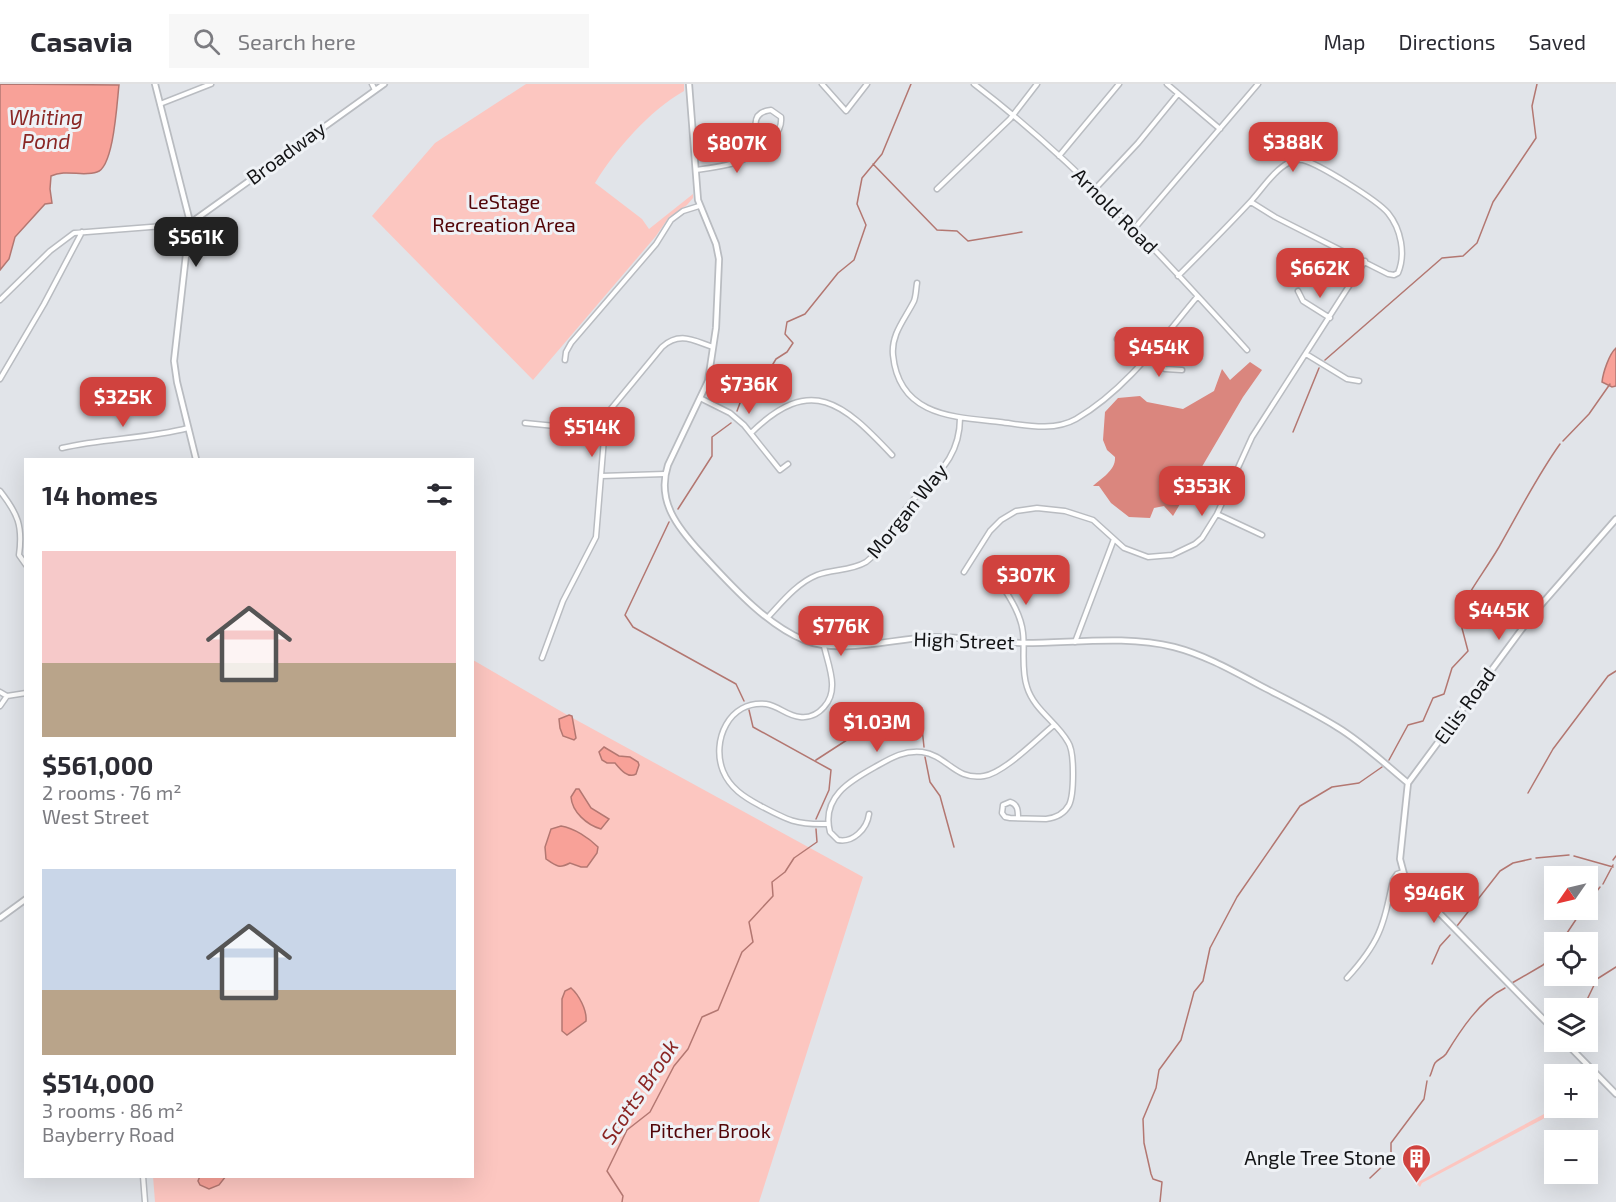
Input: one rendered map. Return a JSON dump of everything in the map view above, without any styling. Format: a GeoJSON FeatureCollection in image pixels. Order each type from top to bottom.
{"type":"FeatureCollection","features":[{"type":"Feature","properties":{"kind":"street"},"geometry":{"type":"LineString","coordinates":[[155,84],[189,224],[174,361],[196,458]]}},
{"type":"Feature","properties":{"kind":"street"},"geometry":{"type":"LineString","coordinates":[[160,104],[211,84]]}},
{"type":"Feature","properties":{"kind":"street"},"geometry":{"type":"LineString","coordinates":[[372,84],[375,90]]}},
{"type":"Feature","properties":{"kind":"street","name":"Broadway"},"geometry":{"type":"LineString","coordinates":[[189,224],[384,84]]}},
{"type":"Feature","properties":{"kind":"street","name":"High Street"},"geometry":{"type":"LineString","coordinates":[[689,84],[699,206],[716,244],[719,259],[714,348],[708,381],[665,474],[665,490],[668,507],[679,529],[747,600],[797,637],[824,646],[943,637],[1023,643],[1150,643],[1174,647],[1203,656],[1337,726],[1408,783]]}},
{"type":"Feature","properties":{"kind":"street"},"geometry":{"type":"LineString","coordinates":[[822,84],[846,111],[867,84]]}},
{"type":"Feature","properties":{"kind":"street","name":"Arnold Road"},"geometry":{"type":"LineString","coordinates":[[974,84],[1014,114],[1094,190],[1134,229],[1247,350]]}},
{"type":"Feature","properties":{"kind":"street"},"geometry":{"type":"LineString","coordinates":[[937,189],[1014,114],[1037,84]]}},
{"type":"Feature","properties":{"kind":"street"},"geometry":{"type":"LineString","coordinates":[[1059,156],[1119,84]]}},
{"type":"Feature","properties":{"kind":"street"},"geometry":{"type":"LineString","coordinates":[[1167,84],[1220,129]]}},
{"type":"Feature","properties":{"kind":"street"},"geometry":{"type":"LineString","coordinates":[[1134,229],[1258,84]]}},
{"type":"Feature","properties":{"kind":"street"},"geometry":{"type":"LineString","coordinates":[[1094,190],[1138,143],[1178,94]]}},
{"type":"Feature","properties":{"kind":"street"},"geometry":{"type":"LineString","coordinates":[[696,170],[743,161],[764,146],[779,131],[782,123],[781,117],[771,110],[758,114],[755,121],[756,131],[764,146]]}},
{"type":"Feature","properties":{"kind":"street"},"geometry":{"type":"LineString","coordinates":[[1178,276],[1251,202],[1276,173],[1288,163],[1298,159],[1308,162],[1372,200],[1387,212],[1401,241],[1402,257],[1398,273],[1388,274],[1275,217],[1251,202]]}},
{"type":"Feature","properties":{"kind":"street"},"geometry":{"type":"LineString","coordinates":[[565,360],[571,343],[656,244],[671,220],[683,211],[699,206]]}},
{"type":"Feature","properties":{"kind":"street"},"geometry":{"type":"LineString","coordinates":[[0,300],[63,239],[74,233],[189,224]]}},
{"type":"Feature","properties":{"kind":"street"},"geometry":{"type":"LineString","coordinates":[[0,379],[44,304],[82,231]]}},
{"type":"Feature","properties":{"kind":"street"},"geometry":{"type":"LineString","coordinates":[[964,572],[990,531],[1002,520],[1016,511],[1037,508],[1065,511],[1093,520],[1124,548],[1148,557],[1172,555],[1195,544],[1202,538],[1217,514],[1252,437],[1365,261]]}},
{"type":"Feature","properties":{"kind":"street"},"geometry":{"type":"LineString","coordinates":[[917,283],[915,299],[895,335],[893,354],[903,387],[916,402],[932,411],[960,418],[1048,427],[1064,424],[1083,414],[1120,388],[1197,297]]}},
{"type":"Feature","properties":{"kind":"street"},"geometry":{"type":"LineString","coordinates":[[1298,291],[1303,301],[1330,318]]}},
{"type":"Feature","properties":{"kind":"street"},"geometry":{"type":"LineString","coordinates":[[542,658],[563,601],[595,542],[605,431],[610,410],[666,343],[677,337],[714,348]]}},
{"type":"Feature","properties":{"kind":"street"},"geometry":{"type":"LineString","coordinates":[[1117,339],[1134,342],[1166,369],[1182,370]]}},
{"type":"Feature","properties":{"kind":"street"},"geometry":{"type":"LineString","coordinates":[[1306,354],[1347,379],[1359,381]]}},
{"type":"Feature","properties":{"kind":"street"},"geometry":{"type":"LineString","coordinates":[[700,398],[734,416],[780,470],[788,464]]}},
{"type":"Feature","properties":{"kind":"street"},"geometry":{"type":"LineString","coordinates":[[750,433],[771,414],[784,406],[799,401],[821,401],[849,414],[892,455]]}},
{"type":"Feature","properties":{"kind":"street","name":"Morgan Way"},"geometry":{"type":"LineString","coordinates":[[768,617],[804,583],[817,575],[856,567],[878,551],[899,518],[944,469],[957,442],[960,418]]}},
{"type":"Feature","properties":{"kind":"street"},"geometry":{"type":"LineString","coordinates":[[525,423],[605,431]]}},
{"type":"Feature","properties":{"kind":"street"},"geometry":{"type":"LineString","coordinates":[[62,448],[188,428]]}},
{"type":"Feature","properties":{"kind":"street"},"geometry":{"type":"LineString","coordinates":[[601,476],[665,474]]}},
{"type":"Feature","properties":{"kind":"street"},"geometry":{"type":"LineString","coordinates":[[0,490],[16,515],[21,528],[19,555],[24,563]]}},
{"type":"Feature","properties":{"kind":"street"},"geometry":{"type":"LineString","coordinates":[[1217,514],[1262,535]]}},
{"type":"Feature","properties":{"kind":"street","name":"Ellis Road"},"geometry":{"type":"LineString","coordinates":[[1408,783],[1533,614],[1616,519]]}},
{"type":"Feature","properties":{"kind":"street"},"geometry":{"type":"LineString","coordinates":[[1075,642],[1114,539]]}},
{"type":"Feature","properties":{"kind":"street"},"geometry":{"type":"LineString","coordinates":[[998,579],[1017,613],[1023,633],[1023,674],[1028,691],[1037,706],[1067,739],[1072,752],[1070,802],[1065,810],[1054,817],[1018,818],[1005,817],[1001,811],[1003,805],[1008,802],[1015,804],[1018,818]]}},
{"type":"Feature","properties":{"kind":"street"},"geometry":{"type":"LineString","coordinates":[[824,646],[832,685],[830,699],[824,707],[814,714],[800,717],[789,715],[771,705],[746,706],[727,722],[721,734],[719,753],[726,778],[744,797],[796,823],[828,824]]}},
{"type":"Feature","properties":{"kind":"street"},"geometry":{"type":"LineString","coordinates":[[0,692],[7,696],[24,693]]}},
{"type":"Feature","properties":{"kind":"street"},"geometry":{"type":"LineString","coordinates":[[0,706],[7,696]]}},
{"type":"Feature","properties":{"kind":"street"},"geometry":{"type":"LineString","coordinates":[[869,814],[867,825],[845,841],[835,838],[830,832],[828,824],[833,801],[844,786],[896,755],[914,752],[927,753],[961,774],[974,777],[986,776],[1004,766],[1054,725]]}},
{"type":"Feature","properties":{"kind":"street"},"geometry":{"type":"LineString","coordinates":[[1408,783],[1400,859],[1403,872],[1413,886],[1544,1020]]}},
{"type":"Feature","properties":{"kind":"street"},"geometry":{"type":"LineString","coordinates":[[1347,978],[1368,954],[1380,934],[1393,880],[1397,874],[1403,872]]}},
{"type":"Feature","properties":{"kind":"street"},"geometry":{"type":"LineString","coordinates":[[0,918],[24,900]]}},
{"type":"Feature","properties":{"kind":"street"},"geometry":{"type":"LineString","coordinates":[[1575,1052],[1616,1094]]}},
{"type":"Feature","properties":{"kind":"street"},"geometry":{"type":"LineString","coordinates":[[143,1178],[145,1202]]}},
{"type":"Feature","properties":{"kind":"green space","name":"LeStage Recreation Area"},"geometry":{"type":"Polygon","coordinates":[[[526,84],[684,84],[684,91],[658,109],[634,132],[595,183],[642,219],[649,229],[693,194],[693,198],[687,205],[669,217],[656,236],[533,380],[372,216],[435,143],[526,84]]]}},
{"type":"Feature","properties":{"kind":"green space","name":"Pitcher Brook"},"geometry":{"type":"Polygon","coordinates":[[[474,661],[569,716],[863,877],[759,1202],[155,1202],[153,1178],[474,1178],[474,661]]]}},
{"type":"Feature","properties":{"kind":"green space","name":"Angle Tree Stone"},"geometry":{"type":"Polygon","coordinates":[[[1544,1114],[1543,1119],[1422,1183],[1420,1187],[1414,1181],[1417,1178],[1420,1181],[1544,1114]]]}},
{"type":"Feature","properties":{"kind":"shaded area"},"geometry":{"type":"Polygon","coordinates":[[[1250,362],[1262,370],[1243,397],[1173,516],[1164,506],[1154,508],[1150,518],[1129,517],[1111,503],[1099,486],[1093,486],[1108,473],[1115,462],[1115,457],[1107,450],[1103,440],[1105,412],[1118,398],[1140,396],[1147,402],[1183,409],[1214,391],[1222,369],[1230,380],[1250,362]]]}},
{"type":"Feature","properties":{"kind":"water","name":"Whiting Pond"},"geometry":{"type":"Polygon","coordinates":[[[0,84],[119,85],[111,146],[103,167],[92,173],[63,173],[51,176],[52,203],[45,204],[15,237],[9,259],[0,270],[0,84]]]}},
{"type":"Feature","properties":{"kind":"water"},"geometry":{"type":"Polygon","coordinates":[[[1616,348],[1616,386],[1612,387],[1602,382],[1607,364],[1616,348]]]}},
{"type":"Feature","properties":{"kind":"water"},"geometry":{"type":"Polygon","coordinates":[[[572,716],[576,738],[574,740],[563,736],[560,728],[559,719],[572,716]]]}},
{"type":"Feature","properties":{"kind":"water"},"geometry":{"type":"Polygon","coordinates":[[[604,747],[619,756],[630,757],[638,762],[636,774],[627,774],[615,763],[602,760],[599,752],[604,747]]]}},
{"type":"Feature","properties":{"kind":"water"},"geometry":{"type":"Polygon","coordinates":[[[576,789],[579,789],[591,808],[609,819],[601,829],[577,813],[571,797],[576,789]]]}},
{"type":"Feature","properties":{"kind":"water"},"geometry":{"type":"Polygon","coordinates":[[[561,826],[581,834],[598,847],[597,853],[587,867],[570,863],[558,866],[546,859],[545,847],[551,829],[561,826]]]}},
{"type":"Feature","properties":{"kind":"water"},"geometry":{"type":"Polygon","coordinates":[[[571,988],[582,1003],[586,1021],[567,1035],[562,1031],[562,999],[565,991],[571,988]]]}},
{"type":"Feature","properties":{"kind":"water"},"geometry":{"type":"Polygon","coordinates":[[[199,1178],[224,1178],[219,1185],[209,1189],[200,1185],[199,1178]]]}},
{"type":"Feature","properties":{"kind":"waterway","name":"Scotts Brook"},"geometry":{"type":"LineString","coordinates":[[737,411],[743,395],[753,381],[767,374],[776,359],[787,352],[793,343],[785,334],[787,322],[805,314],[838,273],[854,260],[866,225],[857,204],[862,178],[882,154],[911,84]]}},
{"type":"Feature","properties":{"kind":"waterway"},"geometry":{"type":"LineString","coordinates":[[1325,360],[1442,258],[1463,256],[1477,243],[1493,202],[1536,138],[1532,106],[1537,84]]}},
{"type":"Feature","properties":{"kind":"waterway"},"geometry":{"type":"LineString","coordinates":[[873,164],[937,230],[957,231],[968,241],[1022,232]]}},
{"type":"Feature","properties":{"kind":"waterway"},"geometry":{"type":"LineString","coordinates":[[1293,432],[1319,368]]}},
{"type":"Feature","properties":{"kind":"waterway"},"geometry":{"type":"LineString","coordinates":[[1563,441],[1589,414],[1610,384]]}},
{"type":"Feature","properties":{"kind":"waterway","name":"Scotts Brook"},"geometry":{"type":"LineString","coordinates":[[678,509],[712,456],[712,437],[731,423]]}},
{"type":"Feature","properties":{"kind":"waterway"},"geometry":{"type":"LineString","coordinates":[[1389,760],[1408,725],[1423,721],[1433,698],[1444,694],[1452,668],[1468,651],[1458,613],[1560,444]]}},
{"type":"Feature","properties":{"kind":"waterway","name":"Scotts Brook"},"geometry":{"type":"LineString","coordinates":[[669,522],[625,615],[633,627],[736,684],[744,701]]}},
{"type":"Feature","properties":{"kind":"waterway"},"geometry":{"type":"LineString","coordinates":[[1528,793],[1553,749],[1608,676],[1616,671]]}},
{"type":"Feature","properties":{"kind":"waterway","name":"Scotts Brook"},"geometry":{"type":"LineString","coordinates":[[749,710],[753,727],[831,770],[829,790],[816,819]]}},
{"type":"Feature","properties":{"kind":"waterway"},"geometry":{"type":"LineString","coordinates":[[816,760],[884,716],[897,712],[914,715],[922,728],[924,747]]}},
{"type":"Feature","properties":{"kind":"waterway"},"geometry":{"type":"LineString","coordinates":[[925,757],[930,782],[940,796],[954,847]]}},
{"type":"Feature","properties":{"kind":"waterway"},"geometry":{"type":"LineString","coordinates":[[1160,1202],[1162,1182],[1153,1179],[1151,1174],[1144,1143],[1143,1119],[1156,1088],[1159,1070],[1181,1040],[1194,992],[1203,981],[1210,948],[1237,897],[1300,806],[1332,787],[1359,783],[1382,767]]}},
{"type":"Feature","properties":{"kind":"waterway","name":"Scotts Brook"},"geometry":{"type":"LineString","coordinates":[[622,1202],[623,1196],[607,1171],[627,1130],[650,1112],[674,1066],[688,1049],[702,1017],[718,1010],[742,952],[753,942],[749,922],[773,896],[772,882],[785,872],[794,858],[817,842],[816,829]]}},
{"type":"Feature","properties":{"kind":"waterway"},"geometry":{"type":"LineString","coordinates":[[1536,858],[1569,855]]}},
{"type":"Feature","properties":{"kind":"waterway"},"geometry":{"type":"LineString","coordinates":[[1574,856],[1613,867]]}},
{"type":"Feature","properties":{"kind":"waterway"},"geometry":{"type":"LineString","coordinates":[[1613,860],[1616,856]]}},
{"type":"Feature","properties":{"kind":"waterway"},"geometry":{"type":"LineString","coordinates":[[1457,926],[1500,871],[1513,863],[1531,859]]}},
{"type":"Feature","properties":{"kind":"waterway"},"geometry":{"type":"LineString","coordinates":[[1603,884],[1613,865]]}},
{"type":"Feature","properties":{"kind":"waterway"},"geometry":{"type":"LineString","coordinates":[[1568,932],[1576,920]]}},
{"type":"Feature","properties":{"kind":"waterway"},"geometry":{"type":"LineString","coordinates":[[1432,964],[1440,946],[1450,935]]}},
{"type":"Feature","properties":{"kind":"waterway"},"geometry":{"type":"LineString","coordinates":[[1512,983],[1544,964]]}},
{"type":"Feature","properties":{"kind":"waterway"},"geometry":{"type":"LineString","coordinates":[[1588,998],[1597,979],[1616,967]]}},
{"type":"Feature","properties":{"kind":"waterway"},"geometry":{"type":"LineString","coordinates":[[1430,1076],[1435,1063],[1446,1054],[1471,1017],[1487,1000],[1505,988]]}},
{"type":"Feature","properties":{"kind":"waterway"},"geometry":{"type":"LineString","coordinates":[[1370,1178],[1391,1158],[1391,1143],[1424,1099],[1427,1081]]}},
{"type":"Feature","properties":{"kind":"place","name":"Angle Tree Stone"},"geometry":{"type":"Point","coordinates":[1417,1184]}}]}
